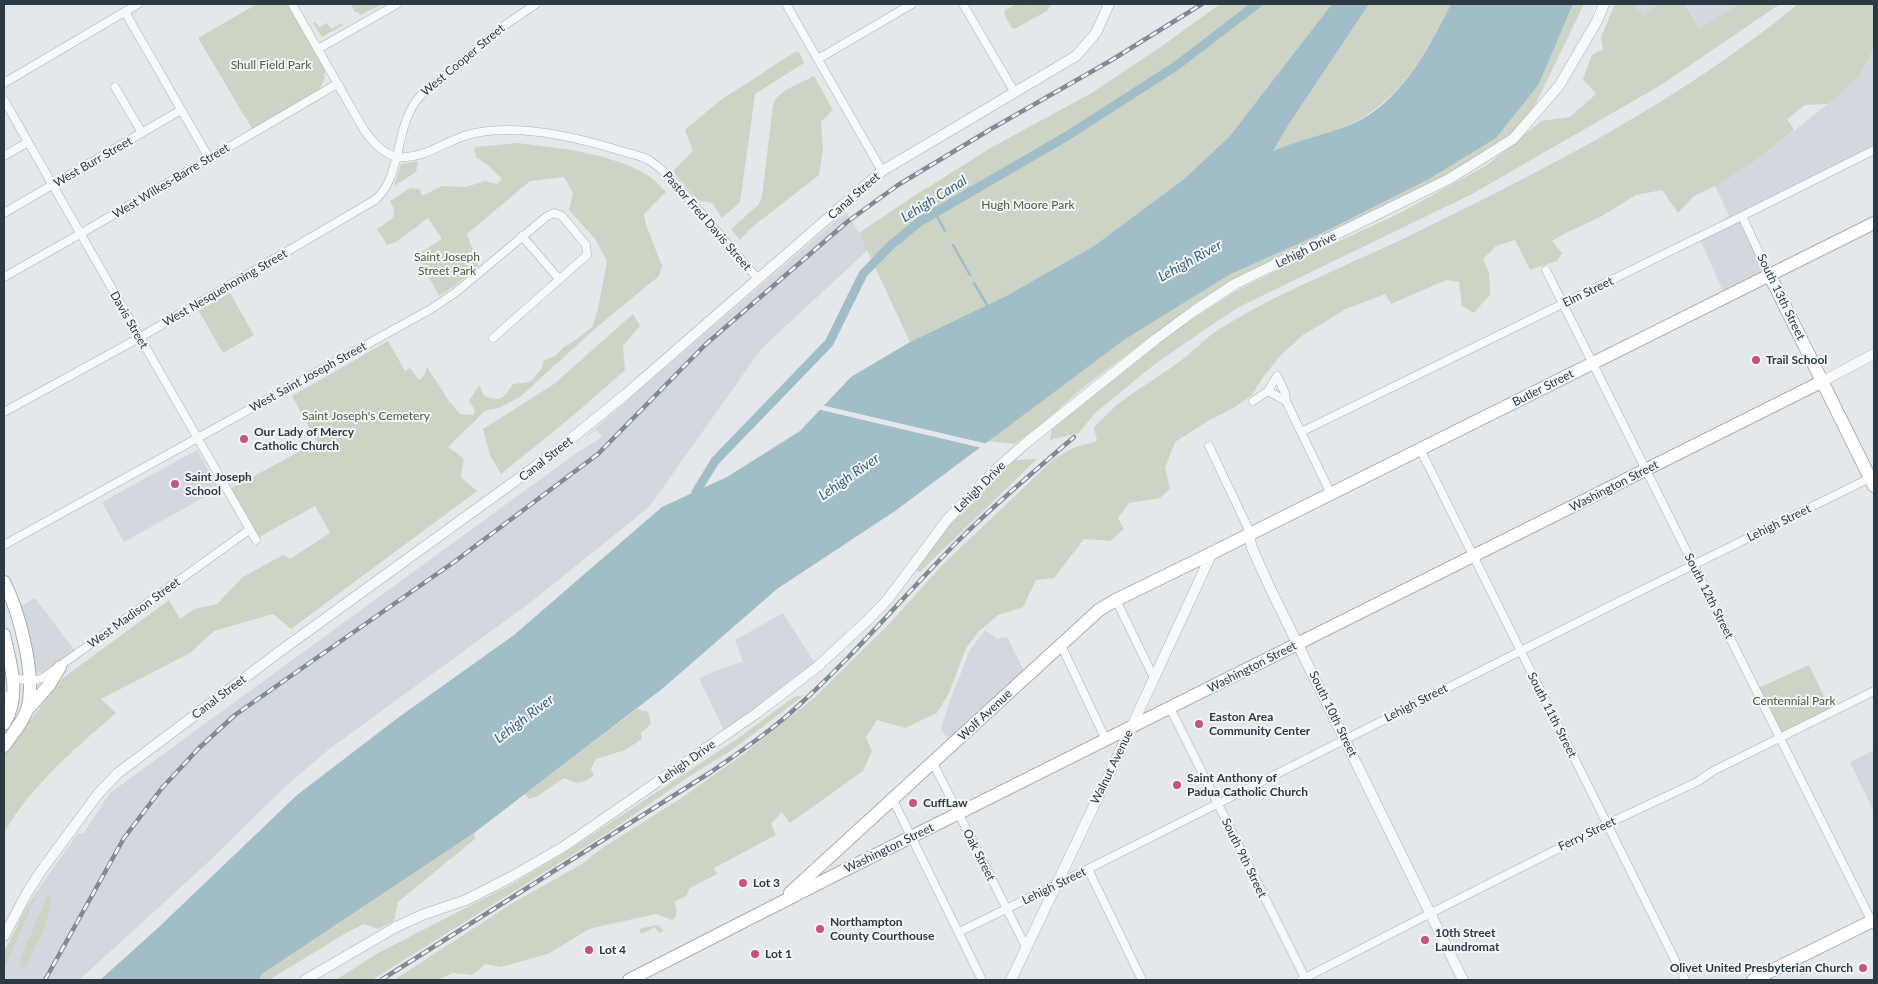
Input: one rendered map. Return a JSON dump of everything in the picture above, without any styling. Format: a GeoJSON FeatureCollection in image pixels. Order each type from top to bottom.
{"type":"FeatureCollection","features":[{"type":"Feature","properties":{"kind":"main road","name":"Butler Street"},"geometry":{"type":"LineString","coordinates":[[1212,554],[1874,223]]}},
{"type":"Feature","properties":{"kind":"main road","name":"South 13th Street"},"geometry":{"type":"LineString","coordinates":[[1769,274],[1873,480]]}},
{"type":"Feature","properties":{"kind":"main road","name":"Washington Street"},"geometry":{"type":"LineString","coordinates":[[629,980],[645,976],[835,875],[1823,381]]}},
{"type":"Feature","properties":{"kind":"main road","name":"Wolf Avenue"},"geometry":{"type":"LineString","coordinates":[[777,905],[1099,610],[1212,554]]}},
{"type":"Feature","properties":{"kind":"main road"},"geometry":{"type":"LineString","coordinates":[[4,582],[14,606],[27,657],[30,680],[29,699],[25,714]]}},
{"type":"Feature","properties":{"kind":"main road"},"geometry":{"type":"LineString","coordinates":[[4,635],[13,678],[13,703],[4,724]]}},
{"type":"Feature","properties":{"kind":"main road"},"geometry":{"type":"LineString","coordinates":[[4,746],[60,667]]}},
{"type":"Feature","properties":{"kind":"main road"},"geometry":{"type":"LineString","coordinates":[[829,858],[828,863],[835,875]]}},
{"type":"Feature","properties":{"kind":"main road"},"geometry":{"type":"LineString","coordinates":[[1753,980],[1873,922]]}},
{"type":"Feature","properties":{"kind":"street"},"geometry":{"type":"LineString","coordinates":[[4,83],[138,4]]}},
{"type":"Feature","properties":{"kind":"street"},"geometry":{"type":"LineString","coordinates":[[292,4],[371,140],[383,151],[396,156]]}},
{"type":"Feature","properties":{"kind":"street"},"geometry":{"type":"LineString","coordinates":[[318,49],[397,4]]}},
{"type":"Feature","properties":{"kind":"street","name":"West Cooper Street"},"geometry":{"type":"LineString","coordinates":[[396,156],[406,117],[419,97],[505,25],[536,4]]}},
{"type":"Feature","properties":{"kind":"street"},"geometry":{"type":"LineString","coordinates":[[786,4],[882,171]]}},
{"type":"Feature","properties":{"kind":"street"},"geometry":{"type":"LineString","coordinates":[[818,59],[912,4]]}},
{"type":"Feature","properties":{"kind":"street"},"geometry":{"type":"LineString","coordinates":[[963,4],[1015,93]]}},
{"type":"Feature","properties":{"kind":"street","name":"Canal Street"},"geometry":{"type":"LineString","coordinates":[[4,936],[41,871],[98,794],[118,773],[276,654],[551,456],[626,394],[882,171],[1076,56],[1096,33],[1109,4]]}},
{"type":"Feature","properties":{"kind":"street","name":"Lehigh Drive"},"geometry":{"type":"LineString","coordinates":[[305,980],[396,927],[422,915],[466,900],[511,878],[563,847],[757,713],[817,666],[870,619],[888,599],[947,520],[993,472],[1026,442],[1156,339],[1235,284],[1449,179],[1513,139],[1559,86],[1598,21],[1604,4]]}},
{"type":"Feature","properties":{"kind":"street"},"geometry":{"type":"LineString","coordinates":[[125,12],[209,158]]}},
{"type":"Feature","properties":{"kind":"street","name":"West Wilkes-Barre Street"},"geometry":{"type":"LineString","coordinates":[[4,277],[337,84]]}},
{"type":"Feature","properties":{"kind":"street"},"geometry":{"type":"LineString","coordinates":[[115,87],[142,133]]}},
{"type":"Feature","properties":{"kind":"street","name":"Davis Street"},"geometry":{"type":"LineString","coordinates":[[4,100],[256,540]]}},
{"type":"Feature","properties":{"kind":"street","name":"West Burr Street"},"geometry":{"type":"LineString","coordinates":[[4,213],[181,110]]}},
{"type":"Feature","properties":{"kind":"street","name":"Pastor Fred Davis Street"},"geometry":{"type":"LineString","coordinates":[[396,156],[419,155],[460,137],[481,132],[506,131],[577,139],[640,156],[656,165],[671,178],[758,279]]}},
{"type":"Feature","properties":{"kind":"street"},"geometry":{"type":"LineString","coordinates":[[4,156],[28,142]]}},
{"type":"Feature","properties":{"kind":"street","name":"Elm Street"},"geometry":{"type":"LineString","coordinates":[[1301,432],[1874,150]]}},
{"type":"Feature","properties":{"kind":"street","name":"West Nesquehoning Street"},"geometry":{"type":"LineString","coordinates":[[4,412],[139,338],[375,200],[383,192],[390,180],[396,156]]}},
{"type":"Feature","properties":{"kind":"street","name":"West Saint Joseph Street"},"geometry":{"type":"LineString","coordinates":[[4,545],[438,304],[455,293],[548,215],[557,214],[564,218],[584,242],[587,250],[586,256],[559,279]]}},
{"type":"Feature","properties":{"kind":"street","name":"South 13th Street"},"geometry":{"type":"LineString","coordinates":[[1742,216],[1769,274]]}},
{"type":"Feature","properties":{"kind":"street"},"geometry":{"type":"LineString","coordinates":[[492,338],[559,279],[522,236]]}},
{"type":"Feature","properties":{"kind":"street","name":"South 12th Street"},"geometry":{"type":"LineString","coordinates":[[1546,270],[1873,922]]}},
{"type":"Feature","properties":{"kind":"street","name":"Washington Street"},"geometry":{"type":"LineString","coordinates":[[1823,381],[1874,354]]}},
{"type":"Feature","properties":{"kind":"street"},"geometry":{"type":"LineString","coordinates":[[1253,401],[1268,391],[1276,376],[1331,494]]}},
{"type":"Feature","properties":{"kind":"street"},"geometry":{"type":"LineString","coordinates":[[1268,391],[1286,401]]}},
{"type":"Feature","properties":{"kind":"street","name":"South 10th Street"},"geometry":{"type":"LineString","coordinates":[[1209,446],[1248,528],[1252,548],[1463,980]]}},
{"type":"Feature","properties":{"kind":"street","name":"South 11th Street"},"geometry":{"type":"LineString","coordinates":[[1420,449],[1685,980]]}},
{"type":"Feature","properties":{"kind":"street","name":"Lehigh Street"},"geometry":{"type":"LineString","coordinates":[[959,932],[1694,564],[1873,480]]}},
{"type":"Feature","properties":{"kind":"street","name":"West Madison Street"},"geometry":{"type":"LineString","coordinates":[[13,678],[41,679],[249,530]]}},
{"type":"Feature","properties":{"kind":"street","name":"Walnut Avenue"},"geometry":{"type":"LineString","coordinates":[[1011,980],[1212,554]]}},
{"type":"Feature","properties":{"kind":"street"},"geometry":{"type":"LineString","coordinates":[[1116,600],[1154,678]]}},
{"type":"Feature","properties":{"kind":"street"},"geometry":{"type":"LineString","coordinates":[[1061,645],[1106,740]]}},
{"type":"Feature","properties":{"kind":"street","name":"Ferry Street"},"geometry":{"type":"LineString","coordinates":[[1304,980],[1431,913],[1607,824],[1697,782],[1713,771],[1874,691]]}},
{"type":"Feature","properties":{"kind":"street"},"geometry":{"type":"LineString","coordinates":[[4,694],[4,702]]}},
{"type":"Feature","properties":{"kind":"street","name":"South 9th Street"},"geometry":{"type":"LineString","coordinates":[[1170,708],[1304,980]]}},
{"type":"Feature","properties":{"kind":"street","name":"Oak Street"},"geometry":{"type":"LineString","coordinates":[[933,763],[1026,947]]}},
{"type":"Feature","properties":{"kind":"street"},"geometry":{"type":"LineString","coordinates":[[893,800],[982,980]]}},
{"type":"Feature","properties":{"kind":"street"},"geometry":{"type":"LineString","coordinates":[[1088,869],[1142,980]]}},
{"type":"Feature","properties":{"kind":"street","name":"Lehigh Drive"},"geometry":{"type":"LineString","coordinates":[[314,980],[342,960]]}},
{"type":"Feature","properties":{"kind":"shaded area"},"geometry":{"type":"Polygon","coordinates":[[[1632,4],[1658,4],[1643,16],[1632,4]]]}},
{"type":"Feature","properties":{"kind":"shaded area"},"geometry":{"type":"Polygon","coordinates":[[[1687,4],[1738,4],[1699,29],[1687,4]]]}},
{"type":"Feature","properties":{"kind":"shaded area"},"geometry":{"type":"Polygon","coordinates":[[[1874,48],[1874,148],[1740,215],[1769,275],[1725,296],[1698,235],[1729,216],[1715,186],[1758,159],[1828,104],[1874,48]]]}},
{"type":"Feature","properties":{"kind":"shaded area"},"geometry":{"type":"Polygon","coordinates":[[[846,212],[869,249],[762,348],[649,507],[531,602],[328,750],[287,785],[204,866],[79,980],[4,980],[4,953],[25,908],[78,833],[83,834],[110,793],[575,454],[602,437],[597,430],[584,438],[846,212]]]}},
{"type":"Feature","properties":{"kind":"shaded area"},"geometry":{"type":"Polygon","coordinates":[[[197,450],[219,489],[124,542],[102,502],[197,450]]]}},
{"type":"Feature","properties":{"kind":"shaded area"},"geometry":{"type":"Polygon","coordinates":[[[35,598],[75,651],[44,672],[39,673],[34,672],[18,608],[35,598]]]}},
{"type":"Feature","properties":{"kind":"shaded area"},"geometry":{"type":"Polygon","coordinates":[[[783,613],[816,665],[726,735],[699,678],[743,662],[735,640],[783,613]]]}},
{"type":"Feature","properties":{"kind":"shaded area"},"geometry":{"type":"Polygon","coordinates":[[[985,630],[997,639],[1007,637],[1024,671],[950,741],[941,729],[949,703],[970,650],[985,630]]]}},
{"type":"Feature","properties":{"kind":"shaded area"},"geometry":{"type":"Polygon","coordinates":[[[1874,750],[1874,812],[1850,762],[1874,750]]]}},
{"type":"Feature","properties":{"kind":"green space","name":"Shull Field Park"},"geometry":{"type":"Polygon","coordinates":[[[257,4],[292,4],[323,58],[325,70],[324,80],[316,96],[254,132],[198,38],[257,4]]]}},
{"type":"Feature","properties":{"kind":"green space"},"geometry":{"type":"Polygon","coordinates":[[[351,4],[383,4],[360,15],[358,12],[355,12],[351,4]]]}},
{"type":"Feature","properties":{"kind":"green space"},"geometry":{"type":"Polygon","coordinates":[[[1016,4],[1024,4],[1026,6],[1030,4],[1051,4],[1047,11],[1014,29],[1004,13],[1005,10],[1016,4]]]}},
{"type":"Feature","properties":{"kind":"green space","name":"Hugh Moore Park"},"geometry":{"type":"Polygon","coordinates":[[[1220,4],[1332,4],[1229,137],[1184,179],[1094,246],[1006,296],[910,342],[859,233],[994,146],[1090,94],[1162,46],[1220,4]]]}},
{"type":"Feature","properties":{"kind":"green space"},"geometry":{"type":"Polygon","coordinates":[[[1369,4],[1451,4],[1422,56],[1386,101],[1370,113],[1344,127],[1273,151],[1289,124],[1369,4]]]}},
{"type":"Feature","properties":{"kind":"green space"},"geometry":{"type":"Polygon","coordinates":[[[1573,4],[1584,4],[1534,107],[1521,127],[1451,173],[1280,256],[1226,284],[1194,304],[1085,386],[1036,429],[1014,444],[988,441],[1124,340],[1229,275],[1320,234],[1539,84],[1573,4]]]}},
{"type":"Feature","properties":{"kind":"green space"},"geometry":{"type":"Polygon","coordinates":[[[1615,4],[1632,4],[1643,16],[1658,4],[1687,4],[1686,6],[1699,29],[1738,4],[1780,4],[1661,85],[1472,194],[1239,307],[1155,364],[1096,412],[1079,433],[1050,440],[1052,428],[1183,325],[1236,291],[1398,214],[1487,165],[1541,121],[1570,117],[1596,94],[1583,79],[1592,55],[1603,49],[1601,37],[1615,4]]]}},
{"type":"Feature","properties":{"kind":"green space"},"geometry":{"type":"Polygon","coordinates":[[[1798,4],[1874,4],[1874,48],[1858,77],[1828,104],[1805,105],[1787,119],[1794,130],[1758,159],[1721,183],[1694,196],[1678,213],[1662,190],[1636,195],[1602,216],[1552,241],[1562,253],[1557,261],[1530,270],[1515,240],[1496,246],[1483,259],[1489,272],[1490,294],[1474,313],[1462,306],[1459,282],[1446,280],[1391,304],[1385,294],[1346,309],[1303,335],[1282,354],[1263,377],[1252,395],[1175,442],[1165,468],[1170,489],[1160,498],[1129,503],[1118,518],[1124,529],[1110,541],[1084,539],[1054,578],[1036,580],[1023,607],[998,615],[978,632],[966,648],[949,693],[937,713],[905,728],[877,720],[866,737],[872,751],[863,771],[790,823],[782,812],[771,824],[776,835],[714,868],[717,874],[690,888],[686,896],[675,901],[676,914],[672,920],[656,914],[589,929],[548,954],[501,967],[485,964],[473,975],[453,973],[437,980],[394,980],[514,902],[582,864],[602,848],[680,799],[745,753],[814,698],[890,623],[942,565],[1055,458],[1073,448],[1097,441],[1094,427],[1112,409],[1183,359],[1213,333],[1264,303],[1462,210],[1612,131],[1708,71],[1754,39],[1798,4]]]}},
{"type":"Feature","properties":{"kind":"green space"},"geometry":{"type":"Polygon","coordinates":[[[315,22],[319,27],[327,23],[331,29],[342,23],[343,25],[322,37],[313,23],[315,22]]]}},
{"type":"Feature","properties":{"kind":"green space"},"geometry":{"type":"Polygon","coordinates":[[[795,52],[799,52],[804,63],[755,94],[740,202],[722,218],[712,203],[697,200],[673,171],[693,151],[685,130],[719,101],[795,52]]]}},
{"type":"Feature","properties":{"kind":"green space"},"geometry":{"type":"Polygon","coordinates":[[[814,76],[833,110],[821,122],[823,148],[819,175],[751,228],[740,240],[731,229],[758,205],[762,197],[773,104],[785,91],[814,76]]]}},
{"type":"Feature","properties":{"kind":"green space"},"geometry":{"type":"Polygon","coordinates":[[[517,143],[602,157],[634,168],[656,182],[666,192],[644,214],[646,225],[662,266],[659,276],[597,327],[520,397],[499,408],[486,410],[448,447],[464,459],[461,477],[477,491],[291,629],[273,614],[214,631],[190,653],[101,699],[116,713],[40,783],[4,833],[4,755],[63,678],[169,600],[180,619],[194,609],[217,604],[243,577],[283,555],[290,559],[330,533],[315,506],[259,537],[230,489],[317,442],[292,396],[388,341],[405,371],[410,368],[419,380],[424,376],[427,367],[449,401],[460,414],[473,415],[475,410],[469,401],[479,385],[484,396],[495,399],[501,398],[513,384],[530,382],[542,368],[544,360],[555,356],[564,347],[592,327],[598,309],[607,261],[596,240],[569,210],[573,193],[564,177],[530,181],[467,234],[473,251],[468,253],[479,266],[439,296],[417,255],[442,239],[428,218],[396,242],[387,245],[377,229],[393,218],[394,209],[390,201],[410,188],[420,189],[422,196],[442,186],[466,187],[485,181],[497,184],[502,179],[488,165],[477,158],[474,150],[476,147],[517,143]]]}},
{"type":"Feature","properties":{"kind":"green space"},"geometry":{"type":"Polygon","coordinates":[[[418,161],[416,172],[394,186],[401,164],[418,161]]]}},
{"type":"Feature","properties":{"kind":"green space"},"geometry":{"type":"Polygon","coordinates":[[[230,293],[254,335],[223,353],[199,311],[230,293]]]}},
{"type":"Feature","properties":{"kind":"green space"},"geometry":{"type":"Polygon","coordinates":[[[633,314],[640,326],[623,346],[625,370],[575,414],[501,474],[490,455],[483,429],[554,384],[633,314]]]}},
{"type":"Feature","properties":{"kind":"green space"},"geometry":{"type":"Polygon","coordinates":[[[1037,459],[920,572],[916,571],[953,520],[1014,460],[1037,459]]]}},
{"type":"Feature","properties":{"kind":"green space","name":"Centennial Park"},"geometry":{"type":"Polygon","coordinates":[[[1809,665],[1832,713],[1780,738],[1756,689],[1809,665]]]}},
{"type":"Feature","properties":{"kind":"green space"},"geometry":{"type":"Polygon","coordinates":[[[804,695],[735,748],[687,778],[612,830],[372,980],[336,980],[378,953],[514,883],[569,850],[737,739],[794,697],[804,695]]]}},
{"type":"Feature","properties":{"kind":"green space"},"geometry":{"type":"Polygon","coordinates":[[[637,709],[648,712],[651,724],[641,733],[642,739],[625,750],[596,759],[591,769],[594,776],[579,783],[564,778],[536,797],[529,799],[525,794],[637,709]]]}},
{"type":"Feature","properties":{"kind":"green space"},"geometry":{"type":"Polygon","coordinates":[[[474,833],[475,839],[398,902],[394,921],[378,929],[364,924],[269,980],[259,980],[262,974],[474,833]]]}},
{"type":"Feature","properties":{"kind":"green space"},"geometry":{"type":"Polygon","coordinates":[[[48,895],[52,897],[45,927],[26,967],[20,967],[20,959],[48,895]]]}},
{"type":"Feature","properties":{"kind":"green space"},"geometry":{"type":"Polygon","coordinates":[[[35,898],[4,969],[4,951],[35,898]]]}},
{"type":"Feature","properties":{"kind":"green space"},"geometry":{"type":"Polygon","coordinates":[[[657,925],[663,931],[659,933],[655,927],[641,934],[639,929],[657,925]]]}},
{"type":"Feature","properties":{"kind":"water","name":"Lehigh River"},"geometry":{"type":"Polygon","coordinates":[[[1332,4],[1369,4],[1273,151],[1350,125],[1368,116],[1384,104],[1411,74],[1433,39],[1451,4],[1573,4],[1539,84],[1496,138],[1429,179],[1320,234],[1229,275],[1124,340],[895,511],[777,589],[662,689],[474,833],[262,974],[259,980],[100,980],[159,927],[297,795],[399,717],[514,635],[662,507],[727,477],[800,431],[851,377],[910,342],[1006,296],[1094,246],[1184,179],[1229,137],[1332,4]]]}},
{"type":"Feature","properties":{"kind":"pier"},"geometry":{"type":"Polygon","coordinates":[[[821,405],[988,444],[982,448],[817,409],[821,405]]]}},
{"type":"Feature","properties":{"kind":"waterway","name":"Lehigh Canal"},"geometry":{"type":"LineString","coordinates":[[696,492],[715,461],[829,343],[863,274],[890,246],[919,222],[1067,136],[1176,66],[1257,4]]}},
{"type":"Feature","properties":{"kind":"waterway"},"geometry":{"type":"LineString","coordinates":[[935,213],[945,231]]}},
{"type":"Feature","properties":{"kind":"waterway"},"geometry":{"type":"LineString","coordinates":[[953,245],[970,275]]}},
{"type":"Feature","properties":{"kind":"waterway"},"geometry":{"type":"LineString","coordinates":[[974,283],[987,305]]}},
{"type":"Feature","properties":{"kind":"railway"},"geometry":{"type":"LineString","coordinates":[[45,980],[124,838],[162,788],[199,748],[235,715],[454,562],[598,454],[705,345],[847,222],[898,185],[1110,61],[1202,4]]}},
{"type":"Feature","properties":{"kind":"railway"},"geometry":{"type":"LineString","coordinates":[[381,980],[711,772],[767,732],[798,706],[840,666],[975,525],[1074,437]]}},
{"type":"Feature","properties":{"kind":"place","name":"Trail School"},"geometry":{"type":"Point","coordinates":[1756,360]}},
{"type":"Feature","properties":{"kind":"place","name":"Our Lady of Mercy Catholic Church"},"geometry":{"type":"Point","coordinates":[244,439]}},
{"type":"Feature","properties":{"kind":"place","name":"Saint Joseph School"},"geometry":{"type":"Point","coordinates":[175,484]}},
{"type":"Feature","properties":{"kind":"place","name":"Easton Area Community Center"},"geometry":{"type":"Point","coordinates":[1199,724]}},
{"type":"Feature","properties":{"kind":"place","name":"Saint Anthony of Padua Catholic Church"},"geometry":{"type":"Point","coordinates":[1177,785]}},
{"type":"Feature","properties":{"kind":"place","name":"CuffLaw"},"geometry":{"type":"Point","coordinates":[913,803]}},
{"type":"Feature","properties":{"kind":"place","name":"Lot 3"},"geometry":{"type":"Point","coordinates":[743,883]}},
{"type":"Feature","properties":{"kind":"place","name":"Northampton County Courthouse"},"geometry":{"type":"Point","coordinates":[820,929]}},
{"type":"Feature","properties":{"kind":"place","name":"10th Street Laundromat"},"geometry":{"type":"Point","coordinates":[1425,940]}},
{"type":"Feature","properties":{"kind":"place","name":"Lot 4"},"geometry":{"type":"Point","coordinates":[589,950]}},
{"type":"Feature","properties":{"kind":"place","name":"Lot 1"},"geometry":{"type":"Point","coordinates":[755,954]}},
{"type":"Feature","properties":{"kind":"place","name":"Olivet United Presbyterian Church"},"geometry":{"type":"Point","coordinates":[1863,968]}},
{"type":"Feature","properties":{"kind":"park label","name":"Saint Joseph Street Park"},"geometry":{"type":"Point","coordinates":[447,264]}},
{"type":"Feature","properties":{"kind":"park label","name":"Saint Joseph's Cemetery"},"geometry":{"type":"Point","coordinates":[366,416]}}]}
